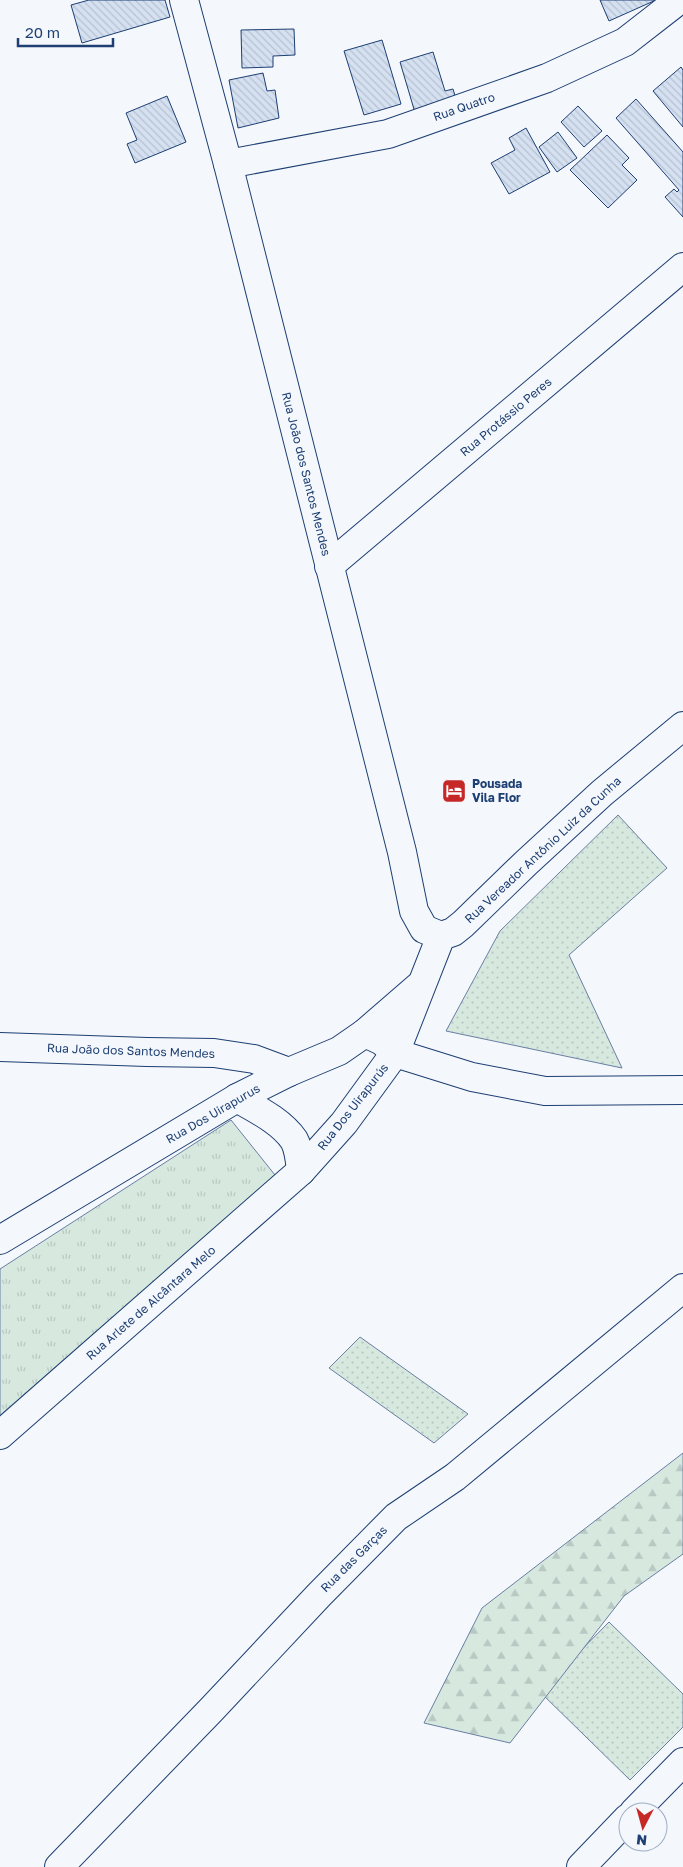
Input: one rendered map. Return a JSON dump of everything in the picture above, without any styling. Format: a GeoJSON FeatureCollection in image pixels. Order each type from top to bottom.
{"type":"FeatureCollection","features":[{"type":"Feature","properties":{"kind":"street","name":"Rua João dos Santos Mendes"},"geometry":{"type":"LineString","coordinates":[[184,0],[228,164],[330,566],[402,852],[414,911],[424,929],[441,936]]}},
{"type":"Feature","properties":{"kind":"street","name":"Rua Quatro"},"geometry":{"type":"LineString","coordinates":[[228,164],[388,134],[547,78],[625,42],[679,0]]}},
{"type":"Feature","properties":{"kind":"street","name":"Rua Protássio Peres"},"geometry":{"type":"LineString","coordinates":[[330,566],[683,267]]}},
{"type":"Feature","properties":{"kind":"street","name":"Rua Vereador Antônio Luiz da Cunha"},"geometry":{"type":"LineString","coordinates":[[441,936],[453,932],[463,924],[602,793],[683,726]]}},
{"type":"Feature","properties":{"kind":"street"},"geometry":{"type":"LineString","coordinates":[[421,985],[441,936]]}},
{"type":"Feature","properties":{"kind":"street","name":"Rua Dos Uirapurus"},"geometry":{"type":"LineString","coordinates":[[0,1240],[237,1098],[289,1072],[339,1051],[365,1033],[421,985]]}},
{"type":"Feature","properties":{"kind":"street","name":"Rua Dos Uirapurús"},"geometry":{"type":"LineString","coordinates":[[301,1171],[344,1122],[395,1052],[421,985]]}},
{"type":"Feature","properties":{"kind":"street"},"geometry":{"type":"LineString","coordinates":[[365,1033],[382,1041],[395,1052],[472,1077],[546,1091],[683,1090]]}},
{"type":"Feature","properties":{"kind":"street","name":"Rua João dos Santos Mendes"},"geometry":{"type":"LineString","coordinates":[[0,1047],[214,1053],[254,1060],[289,1072]]}},
{"type":"Feature","properties":{"kind":"street"},"geometry":{"type":"LineString","coordinates":[[237,1098],[279,1125],[294,1141],[298,1149],[301,1171]]}},
{"type":"Feature","properties":{"kind":"street","name":"Rua Arlete de Alcântara Melo"},"geometry":{"type":"LineString","coordinates":[[0,1435],[301,1171]]}},
{"type":"Feature","properties":{"kind":"street","name":"Rua das Garças"},"geometry":{"type":"LineString","coordinates":[[59,1867],[396,1517],[462,1471],[683,1288]]}},
{"type":"Feature","properties":{"kind":"street"},"geometry":{"type":"LineString","coordinates":[[644,1802],[683,1762]]}},
{"type":"Feature","properties":{"kind":"street"},"geometry":{"type":"LineString","coordinates":[[581,1867],[618,1828]]}},
{"type":"Feature","properties":{"kind":"green space"},"geometry":{"type":"Polygon","coordinates":[[[618,815],[667,868],[569,955],[622,1068],[446,1031],[500,931],[618,815]]]}},
{"type":"Feature","properties":{"kind":"green space"},"geometry":{"type":"Polygon","coordinates":[[[231,1120],[275,1175],[0,1416],[0,1269],[231,1120]]]}},
{"type":"Feature","properties":{"kind":"green space"},"geometry":{"type":"Polygon","coordinates":[[[360,1337],[468,1414],[434,1443],[329,1368],[360,1337]]]}},
{"type":"Feature","properties":{"kind":"green space"},"geometry":{"type":"Polygon","coordinates":[[[683,1453],[683,1554],[624,1596],[510,1743],[424,1723],[482,1608],[683,1453]]]}},
{"type":"Feature","properties":{"kind":"green space"},"geometry":{"type":"Polygon","coordinates":[[[609,1622],[683,1694],[683,1727],[630,1780],[540,1692],[609,1622]]]}},
{"type":"Feature","properties":{"kind":"building"},"geometry":{"type":"Polygon","coordinates":[[[89,0],[165,0],[170,17],[82,43],[71,5],[89,0]]]}},
{"type":"Feature","properties":{"kind":"building"},"geometry":{"type":"Polygon","coordinates":[[[600,0],[656,0],[609,21],[600,0]]]}},
{"type":"Feature","properties":{"kind":"building"},"geometry":{"type":"Polygon","coordinates":[[[294,29],[295,55],[273,56],[273,67],[242,68],[241,30],[294,29]]]}},
{"type":"Feature","properties":{"kind":"building"},"geometry":{"type":"Polygon","coordinates":[[[382,40],[401,104],[364,115],[344,51],[382,40]]]}},
{"type":"Feature","properties":{"kind":"building"},"geometry":{"type":"Polygon","coordinates":[[[433,52],[445,91],[453,89],[456,99],[416,116],[400,62],[433,52]]]}},
{"type":"Feature","properties":{"kind":"building"},"geometry":{"type":"Polygon","coordinates":[[[681,67],[683,70],[683,127],[653,91],[681,67]]]}},
{"type":"Feature","properties":{"kind":"building"},"geometry":{"type":"Polygon","coordinates":[[[263,73],[267,91],[275,90],[279,118],[238,128],[229,80],[263,73]]]}},
{"type":"Feature","properties":{"kind":"building"},"geometry":{"type":"Polygon","coordinates":[[[167,96],[186,142],[135,163],[127,144],[137,140],[126,113],[167,96]]]}},
{"type":"Feature","properties":{"kind":"building"},"geometry":{"type":"Polygon","coordinates":[[[636,99],[683,152],[683,217],[665,197],[674,189],[677,192],[679,190],[616,118],[636,99]]]}},
{"type":"Feature","properties":{"kind":"building"},"geometry":{"type":"Polygon","coordinates":[[[578,106],[602,131],[584,147],[561,122],[578,106]]]}},
{"type":"Feature","properties":{"kind":"building"},"geometry":{"type":"Polygon","coordinates":[[[526,128],[550,172],[509,194],[491,163],[515,150],[509,138],[526,128]]]}},
{"type":"Feature","properties":{"kind":"building"},"geometry":{"type":"Polygon","coordinates":[[[558,132],[577,158],[557,172],[539,147],[558,132]]]}},
{"type":"Feature","properties":{"kind":"building"},"geometry":{"type":"Polygon","coordinates":[[[607,135],[629,158],[622,165],[637,180],[608,208],[570,170],[607,135]]]}},
{"type":"Feature","properties":{"kind":"place","name":"Pousada Vila Flor"},"geometry":{"type":"Point","coordinates":[454,791]}}]}
